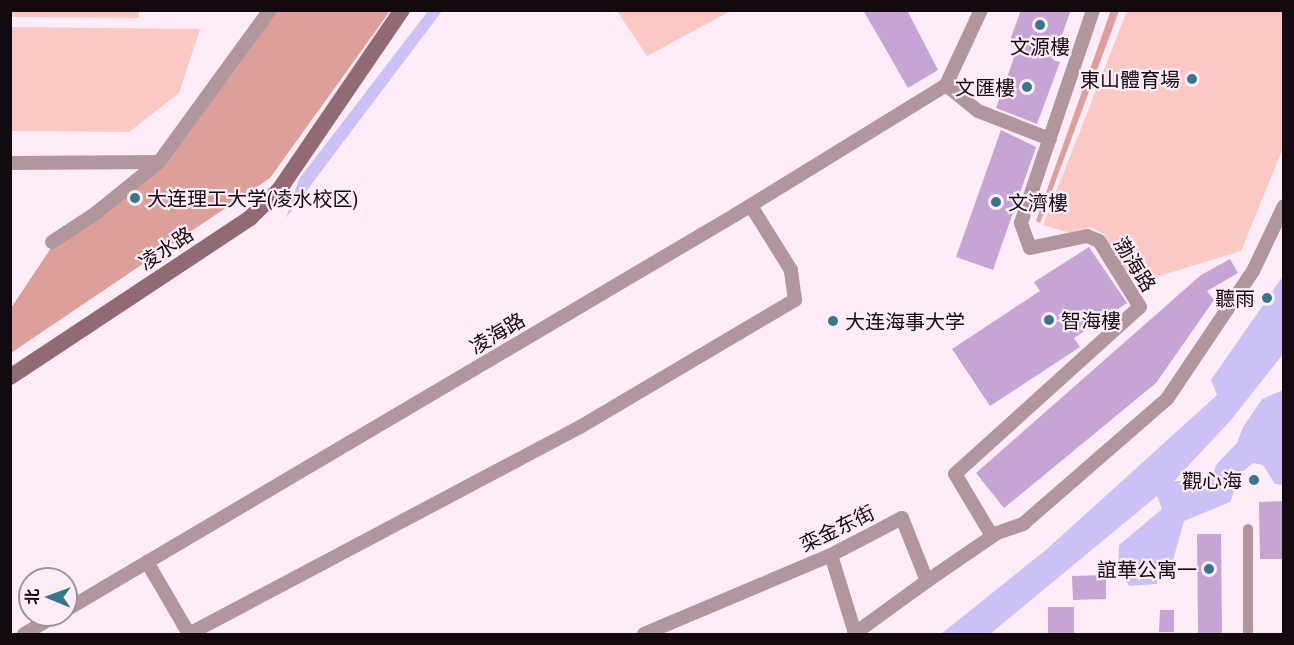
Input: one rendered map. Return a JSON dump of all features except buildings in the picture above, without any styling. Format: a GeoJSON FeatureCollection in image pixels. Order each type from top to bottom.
{"type":"FeatureCollection","features":[{"type":"Feature","properties":{"kind":"main road","name":"凌水路"},"geometry":{"type":"LineString","coordinates":[[10,377],[250,218],[265,204],[279,190],[402,10]]}},
{"type":"Feature","properties":{"kind":"street"},"geometry":{"type":"LineString","coordinates":[[52,242],[96,213],[159,162],[270,10]]}},
{"type":"Feature","properties":{"kind":"street"},"geometry":{"type":"LineString","coordinates":[[981,10],[946,85],[978,111],[1050,139]]}},
{"type":"Feature","properties":{"kind":"street","name":"渤海路"},"geometry":{"type":"LineString","coordinates":[[992,536],[955,474],[1140,307],[1100,241],[1087,236],[1030,248],[1021,223],[1093,10]]}},
{"type":"Feature","properties":{"kind":"street","name":"凌海路"},"geometry":{"type":"LineString","coordinates":[[78,603],[751,206],[946,85]]}},
{"type":"Feature","properties":{"kind":"street"},"geometry":{"type":"LineString","coordinates":[[10,163],[159,162]]}},
{"type":"Feature","properties":{"kind":"street"},"geometry":{"type":"LineString","coordinates":[[147,562],[189,634],[641,391],[795,300],[791,270],[751,206]]}},
{"type":"Feature","properties":{"kind":"street"},"geometry":{"type":"LineString","coordinates":[[831,555],[855,634],[992,536],[1023,524],[1167,399],[1253,271],[1284,206]]}},
{"type":"Feature","properties":{"kind":"street","name":"栾金东街"},"geometry":{"type":"LineString","coordinates":[[644,634],[831,555],[902,518],[927,581]]}},
{"type":"Feature","properties":{"kind":"street"},"geometry":{"type":"LineString","coordinates":[[1248,529],[1248,634]]}},
{"type":"Feature","properties":{"kind":"shaded area"},"geometry":{"type":"Polygon","coordinates":[[[11,10],[139,11],[139,18],[11,17],[11,10]]]}},
{"type":"Feature","properties":{"kind":"shaded area"},"geometry":{"type":"Polygon","coordinates":[[[1111,10],[1119,11],[1040,223],[1036,221],[1111,10]]]}},
{"type":"Feature","properties":{"kind":"shaded area"},"geometry":{"type":"Polygon","coordinates":[[[270,11],[390,11],[270,178],[11,353],[11,308],[57,239],[159,162],[270,11]]]}},
{"type":"Feature","properties":{"kind":"shaded area"},"geometry":{"type":"Polygon","coordinates":[[[428,11],[442,11],[286,218],[299,179],[428,11]]]}},
{"type":"Feature","properties":{"kind":"shaded area"},"geometry":{"type":"Polygon","coordinates":[[[617,11],[731,11],[647,56],[617,11]]]}},
{"type":"Feature","properties":{"kind":"shaded area","name":"東山體育場"},"geometry":{"type":"Polygon","coordinates":[[[1127,11],[1283,11],[1283,148],[1241,251],[1140,282],[1122,271],[1104,234],[1090,227],[1071,233],[1043,225],[1127,11]]]}},
{"type":"Feature","properties":{"kind":"shaded area"},"geometry":{"type":"Polygon","coordinates":[[[11,27],[200,29],[179,93],[129,132],[11,131],[11,27]]]}},
{"type":"Feature","properties":{"kind":"shaded area"},"geometry":{"type":"Polygon","coordinates":[[[1283,276],[1283,354],[1231,420],[1174,481],[1200,481],[1213,476],[1216,465],[1237,443],[1243,427],[1262,399],[1283,390],[1283,485],[1275,484],[1263,465],[1253,463],[1235,478],[1237,484],[1230,502],[1184,521],[1173,560],[1156,567],[1157,584],[1129,586],[1118,564],[1119,545],[1162,509],[1157,496],[990,634],[941,634],[1047,549],[1217,395],[1211,380],[1283,276]]]}},
{"type":"Feature","properties":{"kind":"place","name":"文源樓"},"geometry":{"type":"Point","coordinates":[1040,25]}},
{"type":"Feature","properties":{"kind":"place","name":"東山體育場"},"geometry":{"type":"Point","coordinates":[1192,79]}},
{"type":"Feature","properties":{"kind":"place","name":"文匯樓"},"geometry":{"type":"Point","coordinates":[1027,87]}},
{"type":"Feature","properties":{"kind":"place","name":"大连理工大学(凌水校区)"},"geometry":{"type":"Point","coordinates":[135,198]}},
{"type":"Feature","properties":{"kind":"place","name":"文濟樓"},"geometry":{"type":"Point","coordinates":[996,202]}},
{"type":"Feature","properties":{"kind":"place","name":"聽雨"},"geometry":{"type":"Point","coordinates":[1267,298]}},
{"type":"Feature","properties":{"kind":"place","name":"智海樓"},"geometry":{"type":"Point","coordinates":[1049,320]}},
{"type":"Feature","properties":{"kind":"place","name":"大连海事大学"},"geometry":{"type":"Point","coordinates":[833,321]}},
{"type":"Feature","properties":{"kind":"place","name":"觀心海"},"geometry":{"type":"Point","coordinates":[1254,480]}},
{"type":"Feature","properties":{"kind":"place","name":"誼華公寓一"},"geometry":{"type":"Point","coordinates":[1209,569]}}]}
